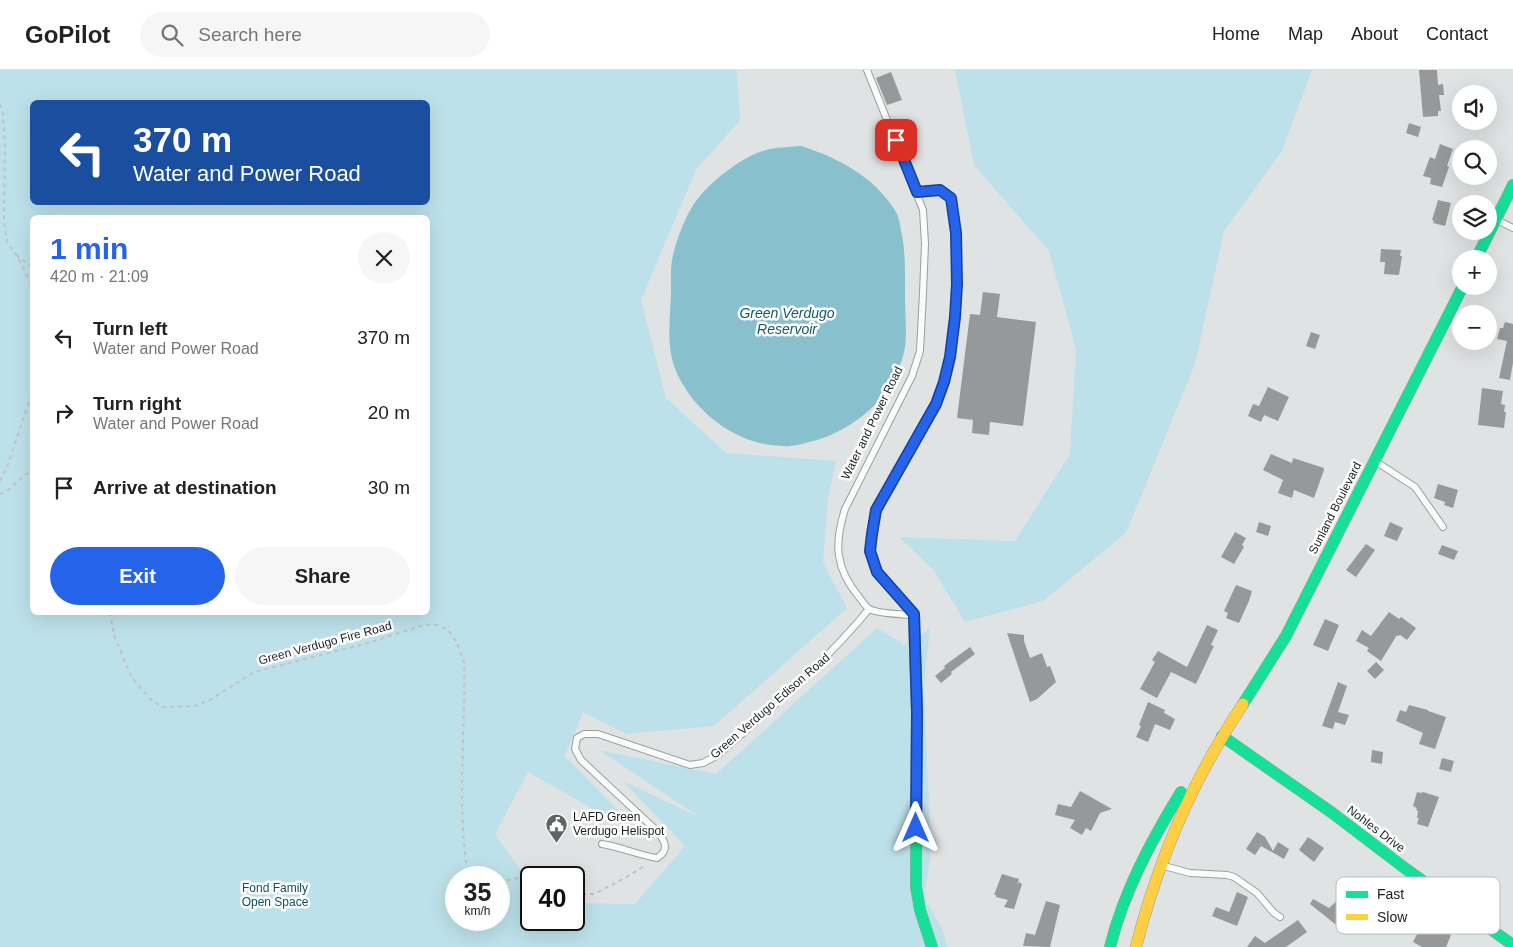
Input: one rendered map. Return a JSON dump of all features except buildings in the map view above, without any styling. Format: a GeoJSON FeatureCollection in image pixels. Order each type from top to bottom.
{"type":"FeatureCollection","features":[{"type":"Feature","properties":{"kind":"main road"},"geometry":{"type":"LineString","coordinates":[[1497,217],[1513,186]]}},
{"type":"Feature","properties":{"kind":"main road","name":"Sunland Boulevard"},"geometry":{"type":"LineString","coordinates":[[1110,947],[1123,904],[1139,864],[1166,815],[1197,766],[1222,736],[1286,636],[1457,295]]}},
{"type":"Feature","properties":{"kind":"main road"},"geometry":{"type":"LineString","coordinates":[[914,614],[917,712],[916,886],[920,910],[932,947]]}},
{"type":"Feature","properties":{"kind":"main road","name":"Sunland Boulevard"},"geometry":{"type":"LineString","coordinates":[[1136,947],[1144,910],[1160,865],[1180,819],[1222,736]]}},
{"type":"Feature","properties":{"kind":"main road","name":"Nohles Drive"},"geometry":{"type":"LineString","coordinates":[[1222,736],[1331,812],[1417,877]]}},
{"type":"Feature","properties":{"kind":"main road","name":"Nohles Drive"},"geometry":{"type":"LineString","coordinates":[[1498,934],[1513,945]]}},
{"type":"Feature","properties":{"kind":"lane","name":"Water and Power Road"},"geometry":{"type":"LineString","coordinates":[[867,70],[917,192],[923,210],[925,244],[920,351],[912,376],[845,509],[840,525],[837,550],[842,567],[853,590],[869,609]]}},
{"type":"Feature","properties":{"kind":"lane"},"geometry":{"type":"LineString","coordinates":[[914,614],[877,572],[870,551],[876,510],[936,404],[950,357],[957,284],[956,233],[951,198],[940,190],[917,192]]}},
{"type":"Feature","properties":{"kind":"lane"},"geometry":{"type":"LineString","coordinates":[[1497,220],[1513,228]]}},
{"type":"Feature","properties":{"kind":"lane"},"geometry":{"type":"LineString","coordinates":[[1374,461],[1415,487],[1443,526]]}},
{"type":"Feature","properties":{"kind":"lane"},"geometry":{"type":"LineString","coordinates":[[869,609],[894,614],[914,614]]}},
{"type":"Feature","properties":{"kind":"lane","name":"Green Verdugo Edison Road"},"geometry":{"type":"LineString","coordinates":[[657,858],[663,854],[666,848],[664,840],[657,831],[581,760],[575,749],[577,738],[584,734],[598,734],[690,765],[703,763],[718,755],[810,673],[869,609]]}},
{"type":"Feature","properties":{"kind":"lane"},"geometry":{"type":"LineString","coordinates":[[602,844],[657,858]]}},
{"type":"Feature","properties":{"kind":"lane"},"geometry":{"type":"LineString","coordinates":[[1160,865],[1190,873],[1227,874],[1234,877],[1257,893],[1274,913],[1280,917]]}},
{"type":"Feature","properties":{"kind":"path"},"geometry":{"type":"LineString","coordinates":[[0,104],[3,114],[5,146],[4,221],[7,242],[16,254],[30,281]]}},
{"type":"Feature","properties":{"kind":"path"},"geometry":{"type":"LineString","coordinates":[[16,254],[30,265]]}},
{"type":"Feature","properties":{"kind":"path"},"geometry":{"type":"LineString","coordinates":[[0,481],[7,467],[30,399]]}},
{"type":"Feature","properties":{"kind":"path"},"geometry":{"type":"LineString","coordinates":[[0,494],[6,492],[22,480],[30,471]]}},
{"type":"Feature","properties":{"kind":"path","name":"Green Verdugo Fire Road"},"geometry":{"type":"LineString","coordinates":[[111,615],[114,635],[131,676],[150,699],[162,707],[195,706],[210,700],[254,672],[368,643],[424,625],[433,623],[444,627],[458,643],[464,662],[462,811],[467,866]]}},
{"type":"Feature","properties":{"kind":"path"},"geometry":{"type":"LineString","coordinates":[[585,894],[594,894],[657,858]]}},
{"type":"Feature","properties":{"kind":"green space","name":"Fond Family Open Space"},"geometry":{"type":"Polygon","coordinates":[[[0,70],[737,70],[740,120],[696,170],[641,300],[666,398],[726,453],[836,461],[828,500],[823,563],[847,608],[714,726],[626,734],[583,712],[565,756],[647,840],[528,772],[495,834],[520,869],[520,931],[585,931],[585,903],[635,904],[685,846],[623,781],[701,818],[599,750],[716,774],[877,628],[902,643],[902,646],[930,629],[924,683],[930,834],[930,861],[925,891],[927,903],[943,930],[947,947],[0,947],[0,70]]]}},
{"type":"Feature","properties":{"kind":"green space"},"geometry":{"type":"Polygon","coordinates":[[[955,70],[1312,70],[1282,151],[1224,231],[1195,364],[1126,533],[1043,601],[965,622],[933,569],[899,537],[1015,541],[1070,454],[1076,349],[1049,251],[974,165],[955,70]]]}},
{"type":"Feature","properties":{"kind":"water","name":"Green Verdugo Reservoir"},"geometry":{"type":"Polygon","coordinates":[[[801,146],[826,155],[850,167],[881,192],[896,213],[903,239],[906,341],[901,363],[892,382],[882,397],[865,414],[832,435],[803,444],[787,446],[750,440],[734,433],[706,413],[684,386],[676,371],[671,353],[671,269],[675,249],[686,219],[698,198],[706,189],[726,171],[760,152],[774,148],[801,146]]]}},
{"type":"Feature","properties":{"kind":"traffic: fast"},"geometry":{"type":"LineString","coordinates":[[1480,250],[1513,185]]}},
{"type":"Feature","properties":{"kind":"traffic: fast"},"geometry":{"type":"LineString","coordinates":[[1243,704],[1286,636],[1458,295]]}},
{"type":"Feature","properties":{"kind":"traffic: fast"},"geometry":{"type":"LineString","coordinates":[[914,615],[917,712],[916,887],[920,910],[932,947]]}},
{"type":"Feature","properties":{"kind":"traffic: fast"},"geometry":{"type":"LineString","coordinates":[[1222,736],[1331,812],[1417,877]]}},
{"type":"Feature","properties":{"kind":"traffic: fast"},"geometry":{"type":"LineString","coordinates":[[1110,947],[1131,886],[1159,829],[1181,792]]}},
{"type":"Feature","properties":{"kind":"traffic: fast"},"geometry":{"type":"LineString","coordinates":[[1498,934],[1513,945]]}},
{"type":"Feature","properties":{"kind":"traffic: slow"},"geometry":{"type":"LineString","coordinates":[[1136,947],[1155,883],[1179,821],[1208,761],[1243,704]]}},
{"type":"Feature","properties":{"kind":"place","name":"LAFD Green Verdugo Helispot"},"geometry":{"type":"Point","coordinates":[557,843]}},
{"type":"Feature","properties":{"kind":"route"},"geometry":{"type":"LineString","coordinates":[[896,140],[917,192],[940,190],[951,198],[956,233],[957,284],[955,317],[950,357],[944,382],[936,404],[876,510],[870,551],[877,572],[914,614],[917,712],[916,828]]}}]}
